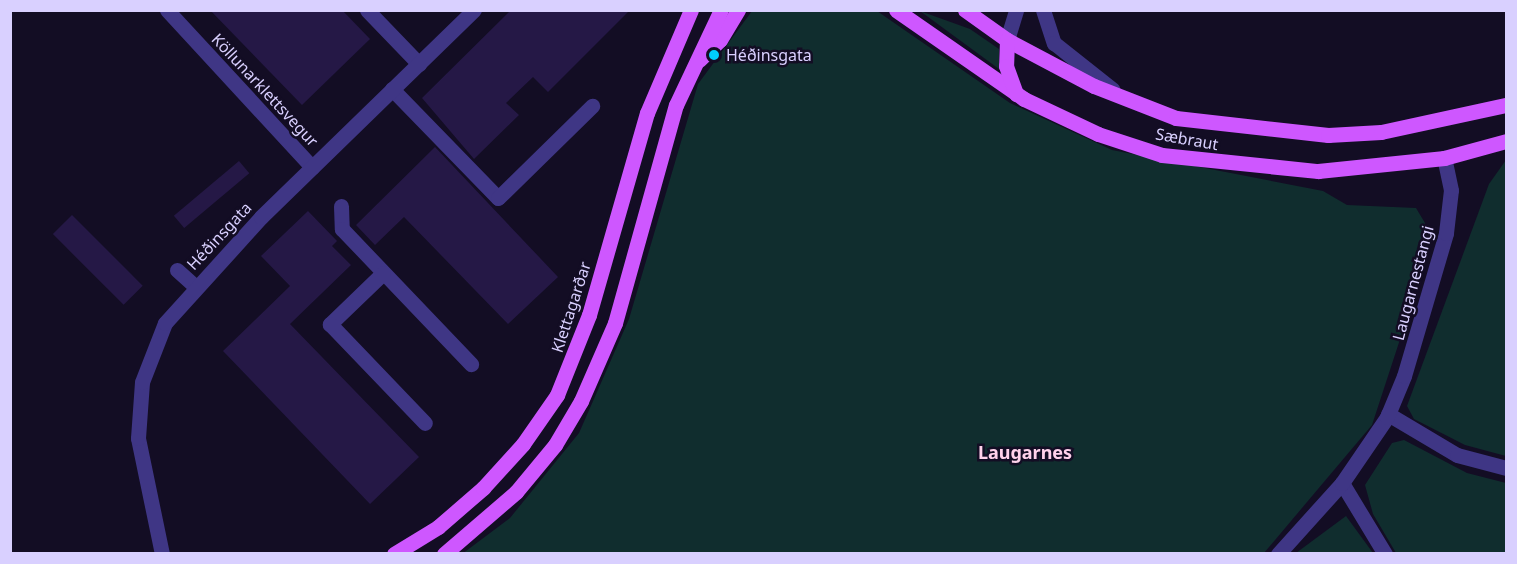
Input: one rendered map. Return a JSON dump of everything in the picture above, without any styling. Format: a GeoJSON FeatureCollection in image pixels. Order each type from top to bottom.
{"type":"FeatureCollection","features":[{"type":"Feature","properties":{"kind":"main road","name":"Klettagarðar"},"geometry":{"type":"LineString","coordinates":[[394,554],[438,526],[483,488],[523,444],[557,394],[589,315],[647,112],[691,10]]}},
{"type":"Feature","properties":{"kind":"main road"},"geometry":{"type":"LineString","coordinates":[[444,554],[516,492],[555,445],[581,401],[615,323],[676,105],[721,10]]}},
{"type":"Feature","properties":{"kind":"main road"},"geometry":{"type":"LineString","coordinates":[[695,64],[720,40],[738,10]]}},
{"type":"Feature","properties":{"kind":"main road","name":"Sæbraut"},"geometry":{"type":"LineString","coordinates":[[896,10],[1016,94],[1098,134],[1162,155],[1318,171],[1444,158],[1506,141]]}},
{"type":"Feature","properties":{"kind":"main road","name":"Sæbraut"},"geometry":{"type":"LineString","coordinates":[[965,10],[1007,40],[1123,97],[1176,118],[1328,135],[1392,130],[1506,105]]}},
{"type":"Feature","properties":{"kind":"main road"},"geometry":{"type":"LineString","coordinates":[[1007,40],[1006,66],[1016,94]]}},
{"type":"Feature","properties":{"kind":"street","name":"Köllunarklettsvegur"},"geometry":{"type":"LineString","coordinates":[[167,10],[312,167]]}},
{"type":"Feature","properties":{"kind":"street"},"geometry":{"type":"LineString","coordinates":[[368,10],[419,64]]}},
{"type":"Feature","properties":{"kind":"street","name":"Héðinsgata"},"geometry":{"type":"LineString","coordinates":[[162,554],[140,468],[138,408],[165,323],[196,287],[312,167],[474,10]]}},
{"type":"Feature","properties":{"kind":"street"},"geometry":{"type":"LineString","coordinates":[[1007,40],[1016,10]]}},
{"type":"Feature","properties":{"kind":"street"},"geometry":{"type":"LineString","coordinates":[[1043,10],[1054,43],[1123,97]]}},
{"type":"Feature","properties":{"kind":"street"},"geometry":{"type":"LineString","coordinates":[[392,89],[498,198],[592,106]]}},
{"type":"Feature","properties":{"kind":"street","name":"Laugarnestangi"},"geometry":{"type":"LineString","coordinates":[[1278,554],[1342,483],[1388,414],[1446,233],[1451,190],[1444,158]]}},
{"type":"Feature","properties":{"kind":"street"},"geometry":{"type":"LineString","coordinates":[[341,206],[342,229],[471,364]]}},
{"type":"Feature","properties":{"kind":"street"},"geometry":{"type":"LineString","coordinates":[[177,270],[196,287]]}},
{"type":"Feature","properties":{"kind":"street"},"geometry":{"type":"LineString","coordinates":[[383,273],[330,324],[425,423]]}},
{"type":"Feature","properties":{"kind":"street"},"geometry":{"type":"LineString","coordinates":[[1388,414],[1457,455],[1506,468]]}},
{"type":"Feature","properties":{"kind":"street"},"geometry":{"type":"LineString","coordinates":[[1342,483],[1385,554]]}},
{"type":"Feature","properties":{"kind":"green space"},"geometry":{"type":"Polygon","coordinates":[[[752,11],[877,11],[1010,103],[1112,150],[1323,191],[1347,205],[1416,208],[1425,223],[1423,241],[1407,318],[1372,425],[1264,553],[462,554],[510,518],[579,433],[629,319],[698,84],[752,11]]]}},
{"type":"Feature","properties":{"kind":"green space"},"geometry":{"type":"Polygon","coordinates":[[[920,11],[970,29],[999,49],[999,69],[920,11]]]}},
{"type":"Feature","properties":{"kind":"green space"},"geometry":{"type":"Polygon","coordinates":[[[1506,160],[1506,456],[1465,445],[1414,419],[1407,406],[1489,184],[1506,160]]]}},
{"type":"Feature","properties":{"kind":"green space"},"geometry":{"type":"Polygon","coordinates":[[[1404,440],[1467,473],[1506,483],[1506,553],[1396,553],[1373,514],[1365,485],[1392,443],[1404,440]]]}},
{"type":"Feature","properties":{"kind":"green space"},"geometry":{"type":"Polygon","coordinates":[[[1346,516],[1373,553],[1296,553],[1346,516]]]}},
{"type":"Feature","properties":{"kind":"building"},"geometry":{"type":"Polygon","coordinates":[[[210,10],[342,10],[370,39],[302,105],[210,10]]]}},
{"type":"Feature","properties":{"kind":"building"},"geometry":{"type":"Polygon","coordinates":[[[511,10],[630,10],[548,92],[533,77],[506,103],[519,115],[474,159],[422,98],[511,10]]]}},
{"type":"Feature","properties":{"kind":"building"},"geometry":{"type":"Polygon","coordinates":[[[435,147],[558,277],[508,324],[404,217],[375,245],[356,225],[435,147]]]}},
{"type":"Feature","properties":{"kind":"building"},"geometry":{"type":"Polygon","coordinates":[[[239,161],[249,173],[184,228],[174,216],[239,161]]]}},
{"type":"Feature","properties":{"kind":"building"},"geometry":{"type":"Polygon","coordinates":[[[308,211],[337,241],[332,246],[351,265],[290,324],[419,457],[370,504],[223,351],[290,286],[261,256],[308,211]]]}},
{"type":"Feature","properties":{"kind":"building"},"geometry":{"type":"Polygon","coordinates":[[[72,215],[143,286],[124,305],[53,234],[72,215]]]}},
{"type":"Feature","properties":{"kind":"place","name":"Héðinsgata"},"geometry":{"type":"Point","coordinates":[714,55]}},
{"type":"Feature","properties":{"kind":"district","name":"Laugarnes"},"geometry":{"type":"Point","coordinates":[1025,452]}}]}
